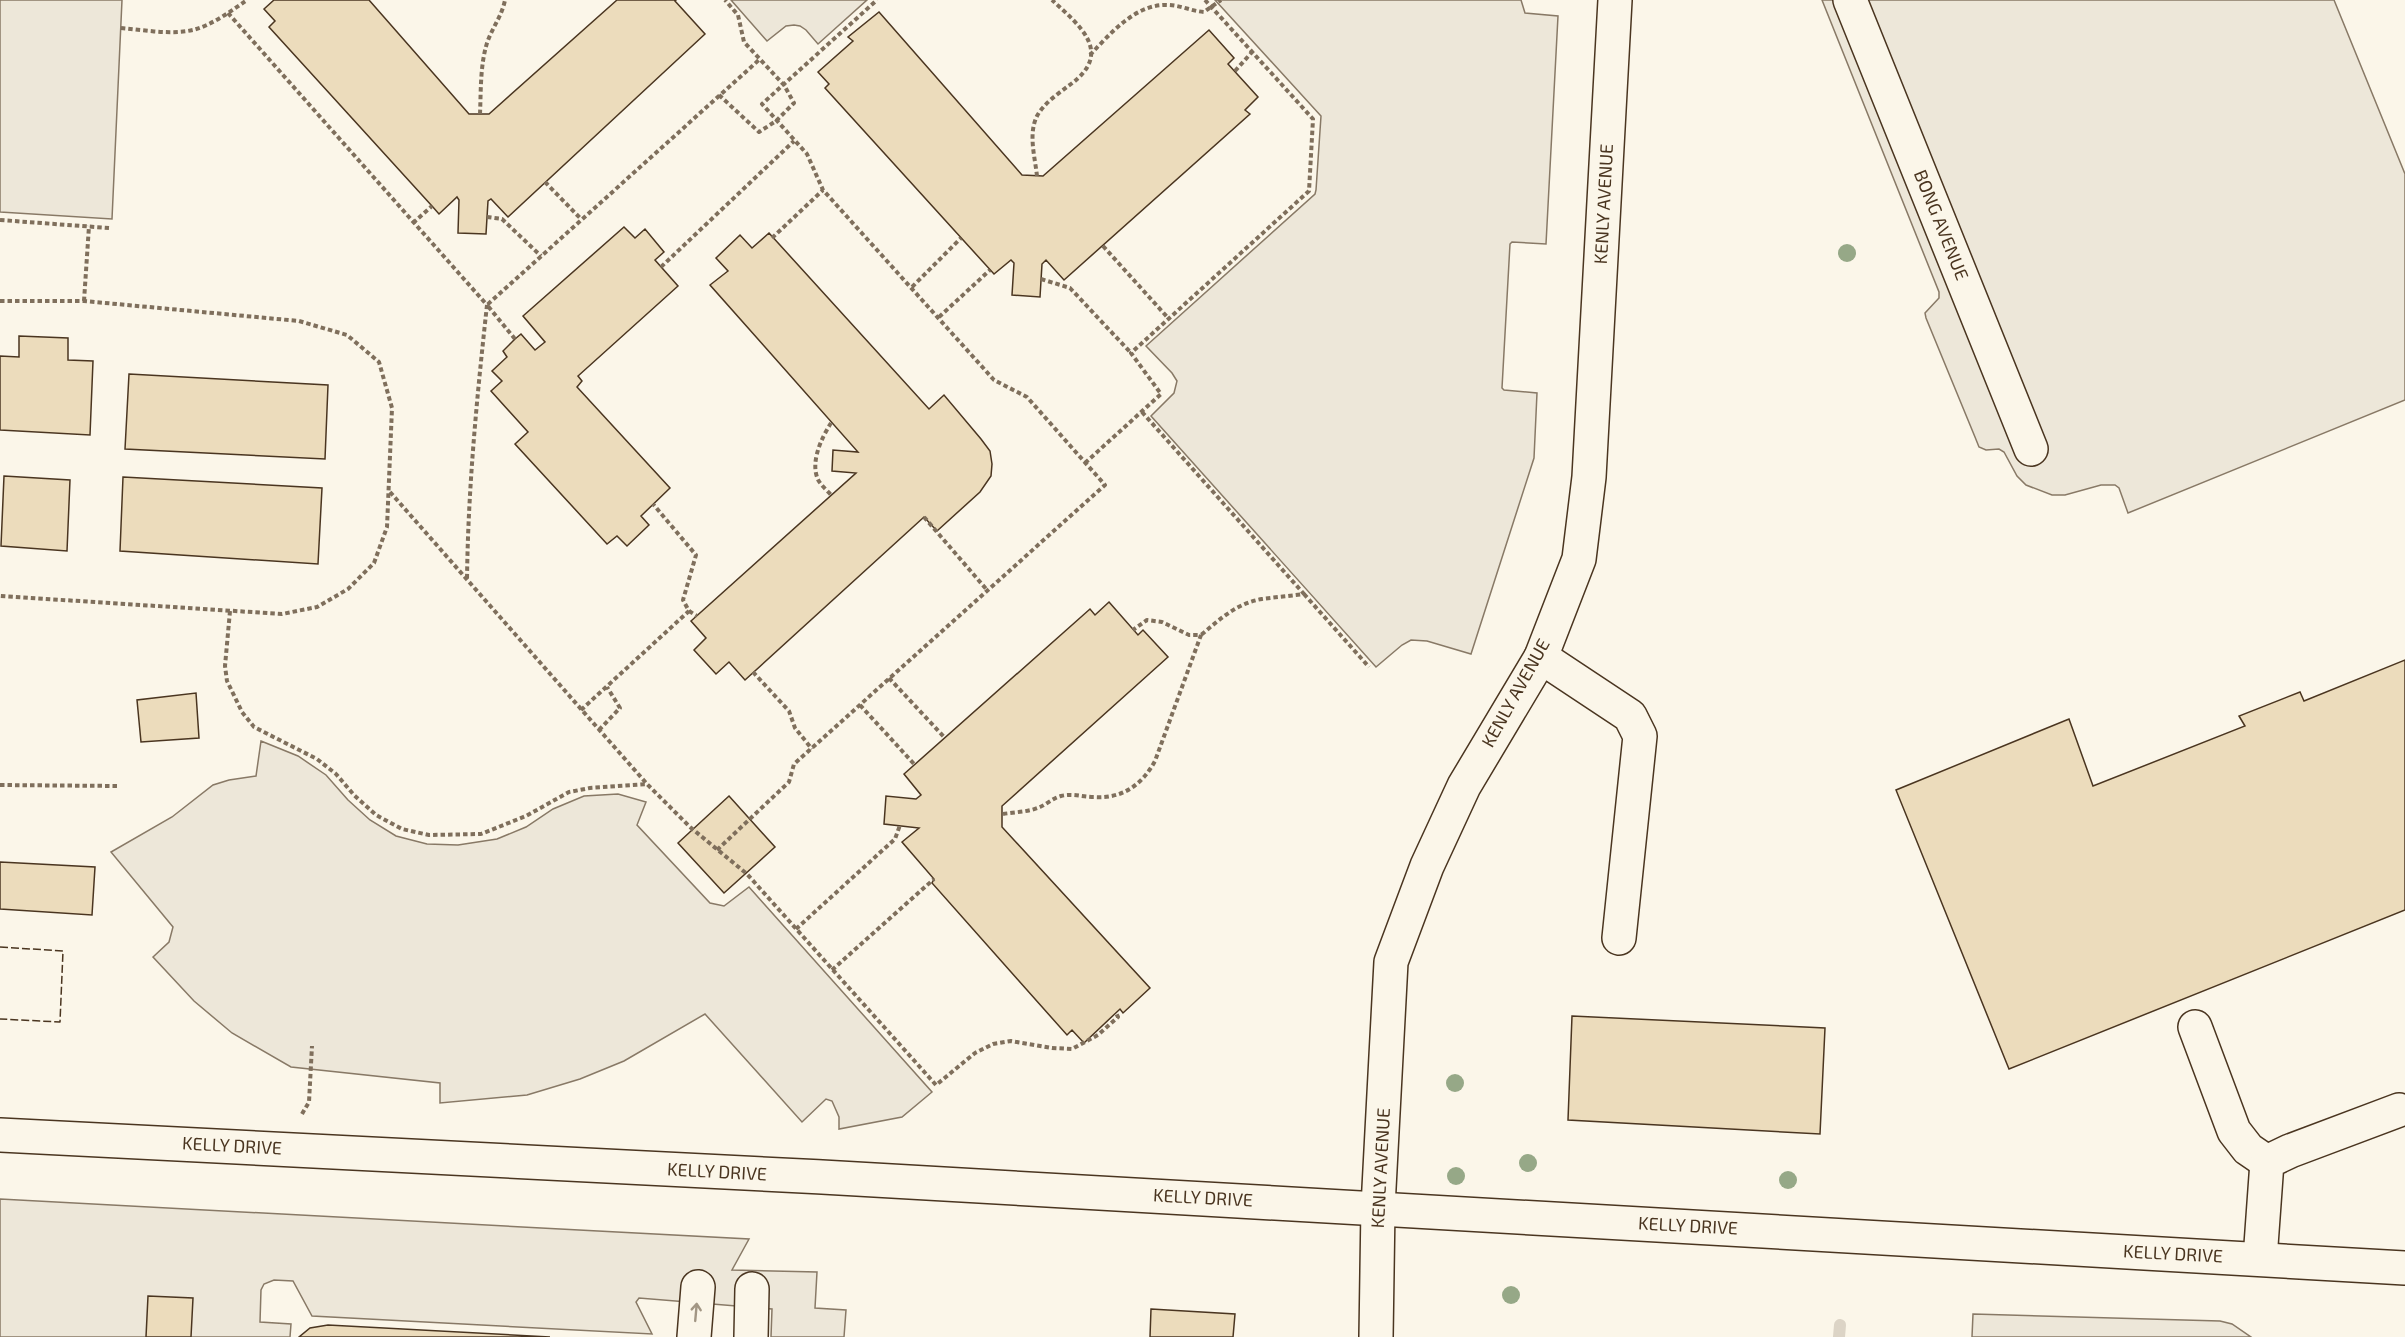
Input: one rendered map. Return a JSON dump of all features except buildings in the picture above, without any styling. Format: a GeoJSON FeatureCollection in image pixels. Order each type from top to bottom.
{"type":"FeatureCollection","features":[{"type":"Feature","properties":{"kind":"street","name":"KENLY AVENUE"},"geometry":{"type":"LineString","coordinates":[[1376,1337],[1378,1207],[1391,962],[1427,866],[1464,786],[1541,657],[1579,559],[1589,477],[1615,0]]}},
{"type":"Feature","properties":{"kind":"street","name":"BONG AVENUE"},"geometry":{"type":"LineString","coordinates":[[1850,0],[2031,449]]}},
{"type":"Feature","properties":{"kind":"street"},"geometry":{"type":"LineString","coordinates":[[1541,657],[1630,716],[1640,736],[1619,938]]}},
{"type":"Feature","properties":{"kind":"street"},"geometry":{"type":"LineString","coordinates":[[2195,1027],[2234,1131],[2248,1149],[2267,1162]]}},
{"type":"Feature","properties":{"kind":"street"},"geometry":{"type":"LineString","coordinates":[[2267,1162],[2290,1151],[2399,1110]]}},
{"type":"Feature","properties":{"kind":"street","name":"KELLY DRIVE"},"geometry":{"type":"LineString","coordinates":[[0,1135],[327,1150],[1378,1207],[2405,1268]]}},
{"type":"Feature","properties":{"kind":"street"},"geometry":{"type":"LineString","coordinates":[[2260,1259],[2267,1162]]}},
{"type":"Feature","properties":{"kind":"street"},"geometry":{"type":"LineString","coordinates":[[694,1337],[698,1287]]}},
{"type":"Feature","properties":{"kind":"street"},"geometry":{"type":"LineString","coordinates":[[751,1337],[752,1289]]}},
{"type":"Feature","properties":{"kind":"path"},"geometry":{"type":"LineString","coordinates":[[121,28],[171,32],[194,30],[228,13],[247,0]]}},
{"type":"Feature","properties":{"kind":"path"},"geometry":{"type":"LineString","coordinates":[[480,114],[483,58],[488,40],[506,0]]}},
{"type":"Feature","properties":{"kind":"path"},"geometry":{"type":"LineString","coordinates":[[719,95],[759,132],[776,121],[794,103],[784,85],[744,42],[738,15],[725,0]]}},
{"type":"Feature","properties":{"kind":"path"},"geometry":{"type":"LineString","coordinates":[[717,850],[789,782],[794,764],[1105,485],[1027,397],[994,380],[823,190],[807,154],[762,104],[877,0]]}},
{"type":"Feature","properties":{"kind":"path"},"geometry":{"type":"LineString","coordinates":[[1037,176],[1033,129],[1038,115],[1052,98],[1074,82],[1089,66],[1091,48],[1076,20],[1052,0]]}},
{"type":"Feature","properties":{"kind":"path"},"geometry":{"type":"LineString","coordinates":[[1131,353],[1310,191],[1313,119],[1205,0]]}},
{"type":"Feature","properties":{"kind":"path"},"geometry":{"type":"LineString","coordinates":[[1090,56],[1131,16],[1166,5],[1204,12],[1221,0]]}},
{"type":"Feature","properties":{"kind":"path"},"geometry":{"type":"LineString","coordinates":[[228,13],[515,339]]}},
{"type":"Feature","properties":{"kind":"path"},"geometry":{"type":"LineString","coordinates":[[1235,71],[1252,51]]}},
{"type":"Feature","properties":{"kind":"path"},"geometry":{"type":"LineString","coordinates":[[467,580],[475,415],[487,305],[760,59]]}},
{"type":"Feature","properties":{"kind":"path"},"geometry":{"type":"LineString","coordinates":[[661,267],[794,141]]}},
{"type":"Feature","properties":{"kind":"path"},"geometry":{"type":"LineString","coordinates":[[545,182],[581,219]]}},
{"type":"Feature","properties":{"kind":"path"},"geometry":{"type":"LineString","coordinates":[[772,238],[823,190]]}},
{"type":"Feature","properties":{"kind":"path"},"geometry":{"type":"LineString","coordinates":[[413,224],[432,206]]}},
{"type":"Feature","properties":{"kind":"path"},"geometry":{"type":"LineString","coordinates":[[487,218],[501,219],[542,256]]}},
{"type":"Feature","properties":{"kind":"path"},"geometry":{"type":"LineString","coordinates":[[0,220],[109,228]]}},
{"type":"Feature","properties":{"kind":"path"},"geometry":{"type":"LineString","coordinates":[[84,301],[89,226]]}},
{"type":"Feature","properties":{"kind":"path"},"geometry":{"type":"LineString","coordinates":[[912,287],[961,238]]}},
{"type":"Feature","properties":{"kind":"path"},"geometry":{"type":"LineString","coordinates":[[1103,246],[1169,319]]}},
{"type":"Feature","properties":{"kind":"path"},"geometry":{"type":"LineString","coordinates":[[939,317],[990,270]]}},
{"type":"Feature","properties":{"kind":"path"},"geometry":{"type":"LineString","coordinates":[[1041,279],[1070,288],[1131,353],[1161,394],[1085,463]]}},
{"type":"Feature","properties":{"kind":"path"},"geometry":{"type":"LineString","coordinates":[[0,301],[84,301],[299,321],[347,335],[379,362],[392,408],[387,527],[374,563],[348,589],[317,608],[282,614],[0,596]]}},
{"type":"Feature","properties":{"kind":"path"},"geometry":{"type":"LineString","coordinates":[[1142,412],[1369,667]]}},
{"type":"Feature","properties":{"kind":"path"},"geometry":{"type":"LineString","coordinates":[[831,423],[820,444],[815,468],[817,478],[832,496]]}},
{"type":"Feature","properties":{"kind":"path"},"geometry":{"type":"LineString","coordinates":[[389,491],[647,784],[690,827],[747,874],[936,1085],[975,1053],[993,1044],[1011,1041],[1072,1049],[1098,1035],[1118,1017],[1116,1013]]}},
{"type":"Feature","properties":{"kind":"path"},"geometry":{"type":"LineString","coordinates":[[654,504],[696,555],[683,600],[689,611],[697,616]]}},
{"type":"Feature","properties":{"kind":"path"},"geometry":{"type":"LineString","coordinates":[[924,518],[987,590]]}},
{"type":"Feature","properties":{"kind":"path"},"geometry":{"type":"LineString","coordinates":[[1003,814],[1038,808],[1059,796],[1074,794],[1094,798],[1117,795],[1135,787],[1147,775],[1155,761],[1201,635],[1228,613],[1245,604],[1262,599],[1304,594]]}},
{"type":"Feature","properties":{"kind":"path"},"geometry":{"type":"LineString","coordinates":[[230,611],[225,666],[227,681],[242,712],[254,727],[317,759],[336,774],[376,815],[402,829],[429,835],[481,834],[526,816],[569,792],[590,788],[647,784]]}},
{"type":"Feature","properties":{"kind":"path"},"geometry":{"type":"LineString","coordinates":[[581,710],[689,611]]}},
{"type":"Feature","properties":{"kind":"path"},"geometry":{"type":"LineString","coordinates":[[1133,630],[1147,620],[1162,622],[1189,636],[1201,635]]}},
{"type":"Feature","properties":{"kind":"path"},"geometry":{"type":"LineString","coordinates":[[753,672],[789,711],[795,728],[812,749]]}},
{"type":"Feature","properties":{"kind":"path"},"geometry":{"type":"LineString","coordinates":[[889,678],[945,738]]}},
{"type":"Feature","properties":{"kind":"path"},"geometry":{"type":"LineString","coordinates":[[599,730],[620,708],[607,687]]}},
{"type":"Feature","properties":{"kind":"path"},"geometry":{"type":"LineString","coordinates":[[860,705],[915,765]]}},
{"type":"Feature","properties":{"kind":"path"},"geometry":{"type":"LineString","coordinates":[[0,785],[118,786]]}},
{"type":"Feature","properties":{"kind":"path"},"geometry":{"type":"LineString","coordinates":[[796,929],[895,840],[900,825]]}},
{"type":"Feature","properties":{"kind":"path"},"geometry":{"type":"LineString","coordinates":[[832,970],[934,879]]}},
{"type":"Feature","properties":{"kind":"shaded area"},"geometry":{"type":"Polygon","coordinates":[[[0,0],[122,0],[112,219],[0,212],[0,0]]]}},
{"type":"Feature","properties":{"kind":"shaded area"},"geometry":{"type":"Polygon","coordinates":[[[731,0],[867,0],[818,44],[806,30],[794,25],[786,26],[767,41],[731,0]]]}},
{"type":"Feature","properties":{"kind":"shaded area"},"geometry":{"type":"Polygon","coordinates":[[[1215,0],[1521,0],[1525,13],[1558,16],[1546,244],[1512,242],[1510,244],[1502,388],[1537,393],[1534,458],[1471,654],[1427,641],[1411,640],[1376,667],[1151,416],[1174,393],[1177,381],[1146,346],[1315,194],[1316,190],[1321,116],[1215,0]]]}},
{"type":"Feature","properties":{"kind":"shaded area"},"geometry":{"type":"Polygon","coordinates":[[[1822,0],[2334,0],[2405,174],[2405,400],[2128,513],[2119,488],[2115,485],[2101,485],[2065,495],[2052,495],[2026,485],[2017,476],[2004,452],[1999,449],[1986,450],[1979,447],[1926,318],[1925,313],[1939,298],[1939,292],[1822,0]]]}},
{"type":"Feature","properties":{"kind":"shaded area"},"geometry":{"type":"Polygon","coordinates":[[[261,741],[298,756],[326,775],[370,820],[396,836],[427,844],[458,845],[497,839],[526,827],[553,809],[584,796],[618,794],[646,802],[637,825],[710,903],[724,906],[749,887],[932,1092],[902,1117],[839,1129],[839,1117],[832,1101],[826,1099],[802,1122],[705,1014],[624,1061],[580,1079],[527,1095],[440,1103],[440,1083],[291,1067],[232,1033],[194,1001],[153,957],[169,942],[173,927],[111,852],[172,817],[213,785],[256,776],[261,741]]]}},
{"type":"Feature","properties":{"kind":"shaded area"},"geometry":{"type":"Polygon","coordinates":[[[0,1199],[749,1239],[732,1270],[817,1272],[815,1308],[846,1310],[844,1337],[771,1337],[772,1309],[639,1298],[636,1302],[652,1334],[312,1316],[293,1281],[274,1280],[264,1284],[261,1290],[260,1322],[291,1324],[290,1337],[0,1337],[0,1199]]]}},
{"type":"Feature","properties":{"kind":"shaded area"},"geometry":{"type":"Polygon","coordinates":[[[1973,1314],[2220,1321],[2232,1324],[2251,1337],[1972,1337],[1973,1314]]]}},
{"type":"Feature","properties":{"kind":"waterway"},"geometry":{"type":"LineString","coordinates":[[1839,1337],[1840,1325]]}},
{"type":"Feature","properties":{"kind":"fence"},"geometry":{"type":"LineString","coordinates":[[0,947],[63,951],[60,1022],[0,1019]]}}]}
